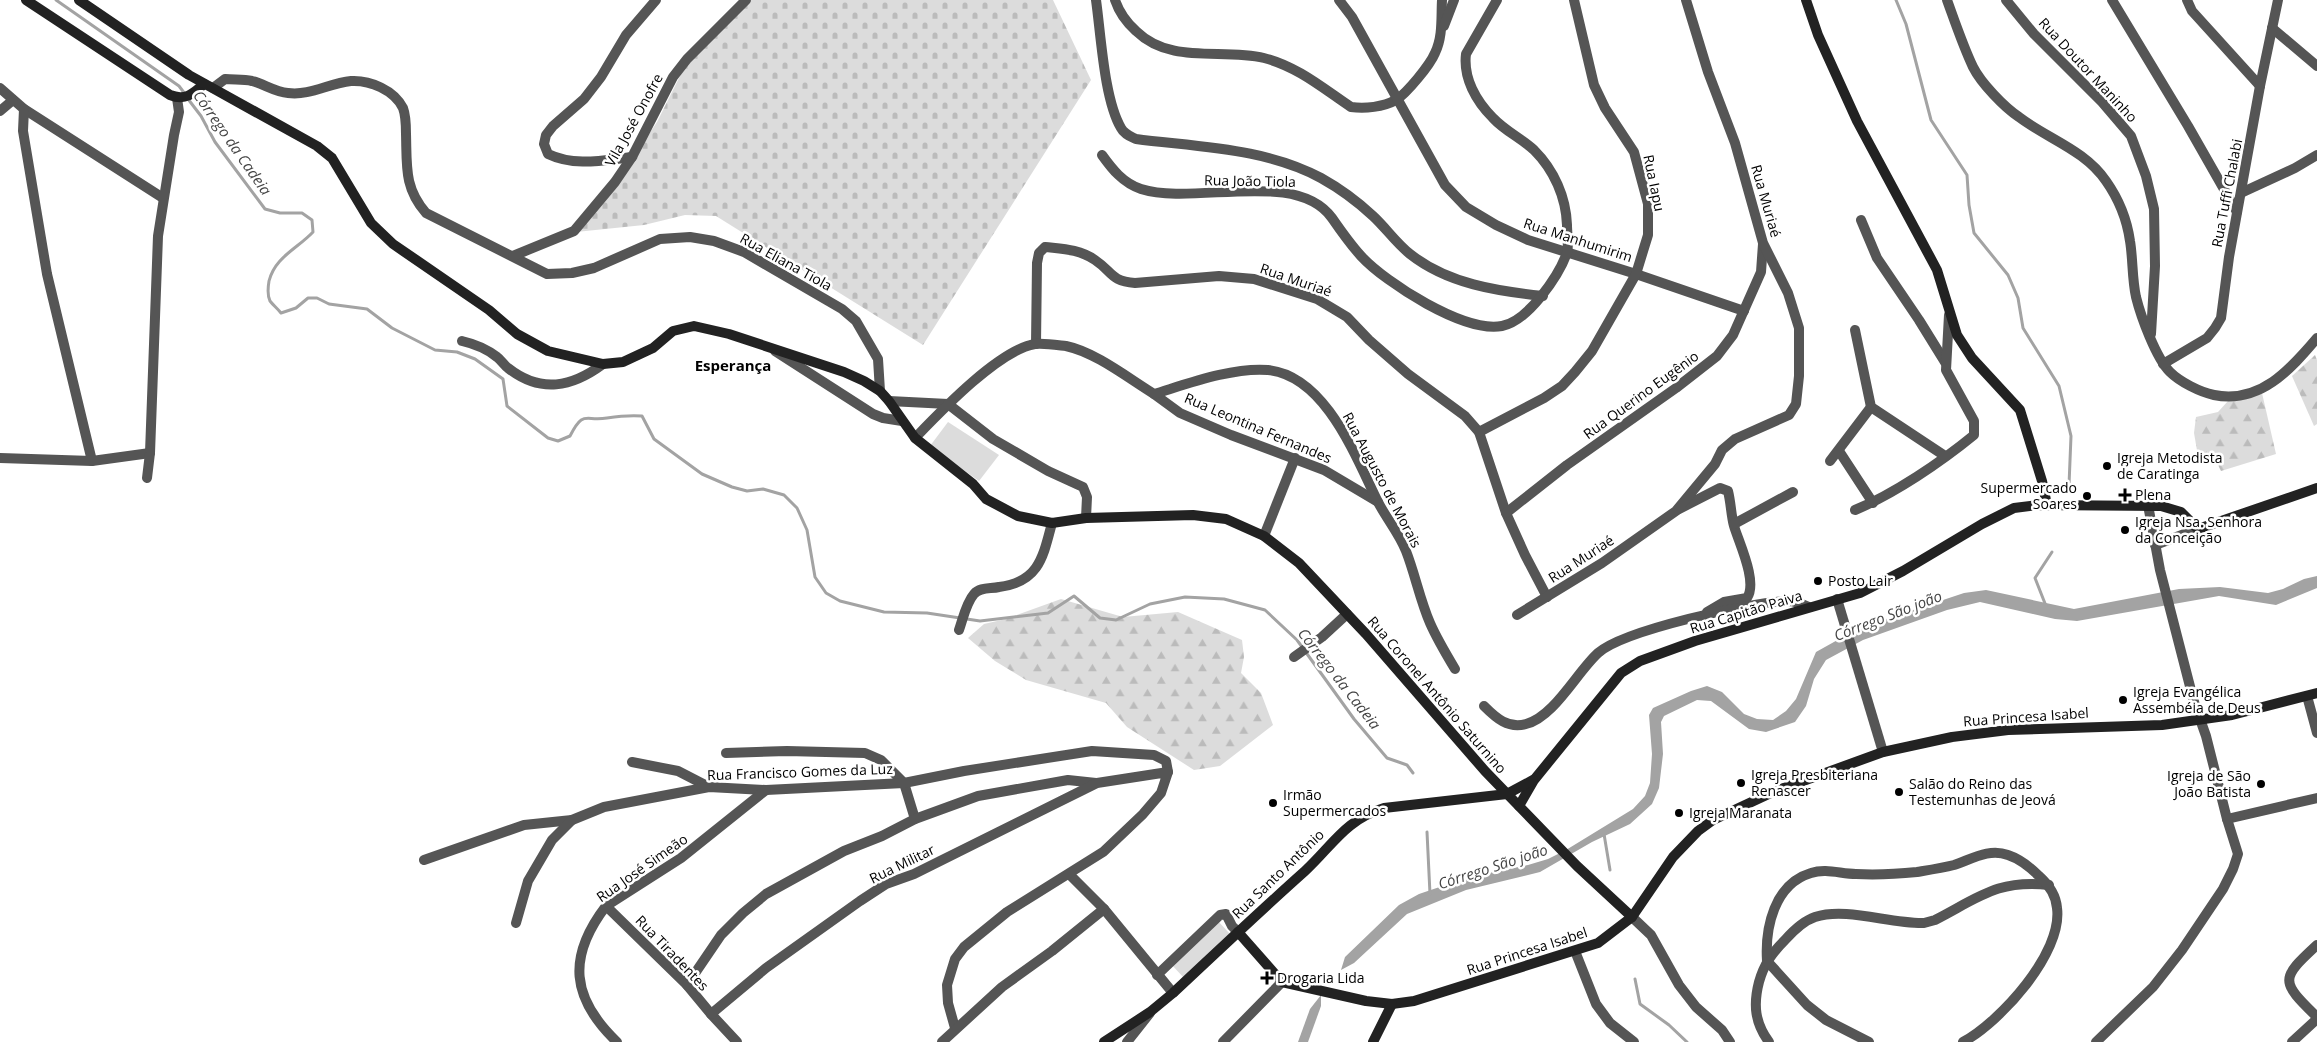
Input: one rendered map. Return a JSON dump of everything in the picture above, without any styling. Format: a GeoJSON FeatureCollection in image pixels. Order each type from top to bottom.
{"type":"FeatureCollection","features":[{"type":"Feature","properties":{"kind":"street"},"geometry":{"type":"LineString","coordinates":[[26,0],[170,95],[185,97],[209,86]]}},
{"type":"Feature","properties":{"kind":"street","name":"Rua Coronel Antônio Saturnino"},"geometry":{"type":"LineString","coordinates":[[79,0],[209,86],[317,146],[332,158],[371,223],[393,244],[489,310],[517,334],[548,350],[602,364],[623,362],[653,348],[673,331],[694,326],[729,334],[844,372],[880,391],[915,438],[972,484],[986,499],[1018,516],[1052,522],[1086,518],[1193,515],[1226,519],[1264,536],[1284,550],[1347,614],[1445,727],[1507,794],[1628,915]]}},
{"type":"Feature","properties":{"kind":"street"},"geometry":{"type":"LineString","coordinates":[[632,157],[580,163],[560,160],[548,154],[544,144],[546,135],[553,126],[584,99],[601,77],[626,35],[656,0]]}},
{"type":"Feature","properties":{"kind":"street","name":"Vila José Onofre"},"geometry":{"type":"LineString","coordinates":[[513,256],[574,231],[609,190],[632,157],[673,77],[687,59],[746,0]]}},
{"type":"Feature","properties":{"kind":"street"},"geometry":{"type":"LineString","coordinates":[[1096,0],[1114,112],[1121,129],[1126,134],[1136,139],[1281,161],[1321,178],[1349,196],[1373,216],[1398,244],[1426,264],[1453,277],[1487,288],[1543,296]]}},
{"type":"Feature","properties":{"kind":"street"},"geometry":{"type":"LineString","coordinates":[[1115,0],[1127,23],[1145,40],[1163,50],[1192,54],[1248,56],[1284,64],[1351,107],[1362,109],[1396,100],[1425,70],[1435,53],[1454,0]]}},
{"type":"Feature","properties":{"kind":"street","name":"Rua Manhumirim"},"geometry":{"type":"LineString","coordinates":[[1339,0],[1352,17],[1445,186],[1466,207],[1496,225],[1528,240],[1744,311]]}},
{"type":"Feature","properties":{"kind":"street"},"geometry":{"type":"LineString","coordinates":[[1441,34],[1442,0]]}},
{"type":"Feature","properties":{"kind":"street"},"geometry":{"type":"LineString","coordinates":[[1498,0],[1466,54],[1466,72],[1474,93],[1493,119],[1534,150],[1550,170],[1561,192],[1566,210],[1567,252]]}},
{"type":"Feature","properties":{"kind":"street","name":"Rua Iapu"},"geometry":{"type":"LineString","coordinates":[[1479,432],[1562,386],[1592,351],[1636,274],[1648,235],[1648,204],[1634,152],[1605,108],[1594,84],[1574,0]]}},
{"type":"Feature","properties":{"kind":"street","name":"Rua Muriaé"},"geometry":{"type":"LineString","coordinates":[[1036,344],[1037,263],[1039,253],[1045,247],[1083,253],[1095,260],[1115,279],[1122,282],[1134,283],[1219,276],[1254,279],[1317,300],[1347,317],[1369,340],[1408,374],[1465,416],[1479,432],[1506,513],[1525,556],[1547,597],[1602,563],[1676,511],[1715,464],[1722,450],[1734,439],[1789,416],[1796,404],[1799,376],[1799,328],[1788,293],[1763,243],[1735,143],[1708,72],[1686,0]]}},
{"type":"Feature","properties":{"kind":"street"},"geometry":{"type":"LineString","coordinates":[[1806,0],[1818,35],[1857,121],[1937,270],[1949,315],[1957,335],[1972,358],[2020,410],[2042,481],[2047,505]]}},
{"type":"Feature","properties":{"kind":"street"},"geometry":{"type":"LineString","coordinates":[[1946,0],[1974,69],[1998,98],[2018,117],[2084,157],[2108,183],[2123,215],[2130,241],[2136,297],[2151,335]]}},
{"type":"Feature","properties":{"kind":"street","name":"Rua Doutor Maninho"},"geometry":{"type":"LineString","coordinates":[[2006,0],[2034,34],[2102,102],[2130,136],[2146,176],[2154,209],[2151,335],[2163,364],[2171,374],[2210,394],[2235,397],[2252,393],[2290,369],[2317,338]]}},
{"type":"Feature","properties":{"kind":"street"},"geometry":{"type":"LineString","coordinates":[[2112,0],[2184,117],[2237,212]]}},
{"type":"Feature","properties":{"kind":"street"},"geometry":{"type":"LineString","coordinates":[[2186,0],[2192,11],[2260,86]]}},
{"type":"Feature","properties":{"kind":"street","name":"Rua Tuffi Chalabi"},"geometry":{"type":"LineString","coordinates":[[2163,364],[2207,338],[2220,318],[2237,212],[2243,192],[2260,86],[2278,0]]}},
{"type":"Feature","properties":{"kind":"street"},"geometry":{"type":"LineString","coordinates":[[2272,28],[2317,66]]}},
{"type":"Feature","properties":{"kind":"street","name":"Rua Eliana Tiola"},"geometry":{"type":"LineString","coordinates":[[209,86],[225,79],[252,81],[288,93],[311,92],[352,81],[368,82],[383,88],[393,95],[403,108],[406,120],[408,180],[414,200],[426,213],[547,274],[572,274],[594,268],[660,239],[690,237],[714,241],[744,252],[842,309],[856,321],[878,359],[880,391]]}},
{"type":"Feature","properties":{"kind":"street"},"geometry":{"type":"LineString","coordinates":[[0,88],[24,109],[163,198]]}},
{"type":"Feature","properties":{"kind":"street"},"geometry":{"type":"LineString","coordinates":[[147,478],[150,453],[158,236],[163,198],[180,112],[185,97]]}},
{"type":"Feature","properties":{"kind":"street"},"geometry":{"type":"LineString","coordinates":[[0,111],[13,100]]}},
{"type":"Feature","properties":{"kind":"street"},"geometry":{"type":"LineString","coordinates":[[24,109],[23,131],[46,265],[92,461]]}},
{"type":"Feature","properties":{"kind":"street","name":"Rua João Tiola"},"geometry":{"type":"LineString","coordinates":[[1102,155],[1117,175],[1139,188],[1157,192],[1177,194],[1229,191],[1302,195],[1326,209],[1362,258],[1404,291],[1441,311],[1483,326],[1502,326],[1518,320],[1543,296],[1567,252]]}},
{"type":"Feature","properties":{"kind":"street"},"geometry":{"type":"LineString","coordinates":[[2243,192],[2295,168],[2317,155]]}},
{"type":"Feature","properties":{"kind":"street"},"geometry":{"type":"LineString","coordinates":[[1855,510],[1873,503],[1945,456],[1974,435],[1975,428],[1974,421],[1950,381],[1945,362],[1877,258],[1861,220]]}},
{"type":"Feature","properties":{"kind":"street","name":"Rua Querino Eugênio"},"geometry":{"type":"LineString","coordinates":[[1506,513],[1574,460],[1700,371],[1717,356],[1733,335],[1761,272],[1763,243]]}},
{"type":"Feature","properties":{"kind":"street"},"geometry":{"type":"LineString","coordinates":[[1945,362],[1949,315]]}},
{"type":"Feature","properties":{"kind":"street"},"geometry":{"type":"LineString","coordinates":[[1855,330],[1871,407],[1945,456]]}},
{"type":"Feature","properties":{"kind":"street"},"geometry":{"type":"LineString","coordinates":[[462,340],[476,345],[498,358],[507,368],[530,381],[554,385],[574,382],[602,364]]}},
{"type":"Feature","properties":{"kind":"street"},"geometry":{"type":"LineString","coordinates":[[915,438],[948,404],[1010,354],[1036,344],[1067,346],[1095,358],[1154,394]]}},
{"type":"Feature","properties":{"kind":"street","name":"Rua Coronel Antônio Saturnino"},"geometry":{"type":"LineString","coordinates":[[774,350],[873,414],[884,418],[902,420]]}},
{"type":"Feature","properties":{"kind":"street","name":"Rua Augusto de Morais"},"geometry":{"type":"LineString","coordinates":[[1154,394],[1237,373],[1269,370],[1288,375],[1310,392],[1328,409],[1344,433],[1378,502],[1405,549],[1429,621],[1455,669]]}},
{"type":"Feature","properties":{"kind":"street","name":"Rua Leontina Fernandes"},"geometry":{"type":"LineString","coordinates":[[1154,394],[1180,413],[1231,435],[1324,470],[1378,502]]}},
{"type":"Feature","properties":{"kind":"street"},"geometry":{"type":"LineString","coordinates":[[889,401],[948,404],[1001,444],[1048,471],[1083,487],[1087,497],[1086,518]]}},
{"type":"Feature","properties":{"kind":"street"},"geometry":{"type":"LineString","coordinates":[[1830,461],[1871,407]]}},
{"type":"Feature","properties":{"kind":"street"},"geometry":{"type":"LineString","coordinates":[[1839,450],[1873,503]]}},
{"type":"Feature","properties":{"kind":"street"},"geometry":{"type":"LineString","coordinates":[[0,458],[92,461],[150,453]]}},
{"type":"Feature","properties":{"kind":"street"},"geometry":{"type":"LineString","coordinates":[[1264,536],[1295,458]]}},
{"type":"Feature","properties":{"kind":"street"},"geometry":{"type":"LineString","coordinates":[[1676,511],[1723,488],[1728,491],[1734,524],[1748,568],[1750,592],[1747,598],[1724,602],[1696,618]]}},
{"type":"Feature","properties":{"kind":"street"},"geometry":{"type":"LineString","coordinates":[[2155,545],[2317,488]]}},
{"type":"Feature","properties":{"kind":"street"},"geometry":{"type":"LineString","coordinates":[[1734,524],[1794,492]]}},
{"type":"Feature","properties":{"kind":"street","name":"Rua Capitão Paiva"},"geometry":{"type":"LineString","coordinates":[[1534,780],[1621,673],[1629,667],[1640,661],[1695,642],[1860,593],[1903,571],[1982,524],[2014,508],[2047,505],[2148,505],[2170,508],[2181,512],[2198,529]]}},
{"type":"Feature","properties":{"kind":"street"},"geometry":{"type":"LineString","coordinates":[[2096,1042],[2153,987],[2182,950],[2223,889],[2234,869],[2238,854],[2166,589],[2155,545],[2148,505]]}},
{"type":"Feature","properties":{"kind":"street"},"geometry":{"type":"LineString","coordinates":[[960,626],[970,599],[978,591],[1013,585],[1024,581],[1036,568],[1042,558],[1052,522]]}},
{"type":"Feature","properties":{"kind":"street"},"geometry":{"type":"LineString","coordinates":[[1517,615],[1547,597]]}},
{"type":"Feature","properties":{"kind":"street"},"geometry":{"type":"LineString","coordinates":[[1837,599],[1883,752]]}},
{"type":"Feature","properties":{"kind":"street"},"geometry":{"type":"LineString","coordinates":[[1484,706],[1497,719],[1509,725],[1525,725],[1538,720],[1580,672],[1599,652],[1610,644],[1647,631],[1696,618],[1788,601],[1809,607]]}},
{"type":"Feature","properties":{"kind":"street","name":"Rua Coronel Antônio Saturnino"},"geometry":{"type":"LineString","coordinates":[[1297,655],[1322,638],[1347,614]]}},
{"type":"Feature","properties":{"kind":"street"},"geometry":{"type":"LineString","coordinates":[[2312,695],[2317,733]]}},
{"type":"Feature","properties":{"kind":"street","name":"Rua Princesa Isabel"},"geometry":{"type":"LineString","coordinates":[[1282,982],[1344,997],[1392,1004],[1414,1001],[1598,943],[1628,915],[1673,857],[1698,831],[1712,820],[1773,792],[1883,752],[1981,732],[2088,726],[2162,725],[2200,718],[2232,715],[2312,695]]}},
{"type":"Feature","properties":{"kind":"street"},"geometry":{"type":"LineString","coordinates":[[726,753],[787,750],[865,753],[881,760],[904,783],[915,819]]}},
{"type":"Feature","properties":{"kind":"street","name":"Rua Francisco Gomes da Luz"},"geometry":{"type":"LineString","coordinates":[[516,923],[528,881],[552,840],[572,820],[604,806],[709,787],[766,790],[904,783],[964,771],[1092,751],[1160,756],[1168,765],[1168,772]]}},
{"type":"Feature","properties":{"kind":"street"},"geometry":{"type":"LineString","coordinates":[[632,762],[678,771],[709,787]]}},
{"type":"Feature","properties":{"kind":"street"},"geometry":{"type":"LineString","coordinates":[[687,985],[721,935],[766,894],[844,851],[882,836],[915,819],[978,796],[1024,786],[1068,780],[1097,784],[1168,772],[1161,793],[1143,814],[1103,852],[1007,912],[964,947],[955,959],[947,985],[948,1003],[955,1028]]}},
{"type":"Feature","properties":{"kind":"street"},"geometry":{"type":"LineString","coordinates":[[1507,794],[1534,780]]}},
{"type":"Feature","properties":{"kind":"street"},"geometry":{"type":"LineString","coordinates":[[1519,806],[1534,780]]}},
{"type":"Feature","properties":{"kind":"street","name":"Rua Militar"},"geometry":{"type":"LineString","coordinates":[[711,1014],[766,968],[886,884],[922,870],[1097,784]]}},
{"type":"Feature","properties":{"kind":"street","name":"Rua José Simeão"},"geometry":{"type":"LineString","coordinates":[[617,1042],[600,1025],[590,1010],[578,975],[580,954],[586,937],[606,906],[681,858],[766,790]]}},
{"type":"Feature","properties":{"kind":"street","name":"Rua Santo Antônio"},"geometry":{"type":"LineString","coordinates":[[1104,1042],[1150,1012],[1173,993],[1308,868],[1348,827],[1366,813],[1384,808],[1507,794]]}},
{"type":"Feature","properties":{"kind":"street"},"geometry":{"type":"LineString","coordinates":[[2227,819],[2317,798]]}},
{"type":"Feature","properties":{"kind":"street"},"geometry":{"type":"LineString","coordinates":[[424,860],[524,825],[572,820]]}},
{"type":"Feature","properties":{"kind":"street"},"geometry":{"type":"LineString","coordinates":[[1769,1042],[1759,1026],[1755,1010],[1758,986],[1767,960],[1766,933],[1776,906],[1786,890],[1811,873],[1828,871],[1871,874],[1916,872],[1954,865],[1978,855],[2007,854],[2022,861],[2049,885],[2057,908],[2056,927],[2048,951],[2012,1001],[1995,1018],[1963,1042]]}},
{"type":"Feature","properties":{"kind":"street"},"geometry":{"type":"LineString","coordinates":[[1070,874],[1104,909],[1173,993]]}},
{"type":"Feature","properties":{"kind":"street"},"geometry":{"type":"LineString","coordinates":[[1767,960],[1798,927],[1813,918],[1829,914],[1924,923],[1935,920],[1997,888],[2029,883],[2049,885]]}},
{"type":"Feature","properties":{"kind":"street","name":"Rua Tiradentes"},"geometry":{"type":"LineString","coordinates":[[606,906],[687,985],[734,1041]]}},
{"type":"Feature","properties":{"kind":"street"},"geometry":{"type":"LineString","coordinates":[[942,1042],[955,1028],[1002,987],[1052,952],[1104,909]]}},
{"type":"Feature","properties":{"kind":"street"},"geometry":{"type":"LineString","coordinates":[[1157,975],[1220,915],[1226,914],[1232,926],[1282,982],[1223,1042]]}},
{"type":"Feature","properties":{"kind":"street"},"geometry":{"type":"LineString","coordinates":[[1628,915],[1651,934],[1678,985],[1696,1007],[1722,1030],[1730,1042]]}},
{"type":"Feature","properties":{"kind":"street"},"geometry":{"type":"LineString","coordinates":[[2292,1042],[2317,1018],[2298,999],[2290,987],[2289,980],[2293,967],[2317,945]]}},
{"type":"Feature","properties":{"kind":"street"},"geometry":{"type":"LineString","coordinates":[[1576,951],[1596,1004],[1610,1023],[1634,1042]]}},
{"type":"Feature","properties":{"kind":"street"},"geometry":{"type":"LineString","coordinates":[[1767,960],[1807,1004],[1826,1020],[1869,1042]]}},
{"type":"Feature","properties":{"kind":"street"},"geometry":{"type":"LineString","coordinates":[[1373,1042],[1392,1004]]}},
{"type":"Feature","properties":{"kind":"street","name":"Rua Santo Antônio"},"geometry":{"type":"LineString","coordinates":[[1127,1042],[1150,1012]]}},
{"type":"Feature","properties":{"kind":"green space"},"geometry":{"type":"Polygon","coordinates":[[[751,0],[1053,0],[1091,80],[923,345],[716,216],[685,215],[644,225],[576,232],[611,191],[657,122],[685,66],[751,0]]]}},
{"type":"Feature","properties":{"kind":"green space"},"geometry":{"type":"Polygon","coordinates":[[[2315,355],[2317,360],[2317,424],[2314,426],[2292,376],[2315,355]]]}},
{"type":"Feature","properties":{"kind":"green space"},"geometry":{"type":"Polygon","coordinates":[[[2262,393],[2276,454],[2221,471],[2212,453],[2198,456],[2194,433],[2196,417],[2218,412],[2228,401],[2262,393]]]}},
{"type":"Feature","properties":{"kind":"green space"},"geometry":{"type":"Polygon","coordinates":[[[948,422],[999,455],[979,481],[930,446],[948,422]]]}},
{"type":"Feature","properties":{"kind":"green space"},"geometry":{"type":"Polygon","coordinates":[[[1061,599],[1123,617],[1178,612],[1242,640],[1244,657],[1241,673],[1261,693],[1273,725],[1220,766],[1194,770],[1127,727],[1106,703],[1026,680],[995,661],[968,638],[984,624],[1006,619],[1061,599]]]}},
{"type":"Feature","properties":{"kind":"green space"},"geometry":{"type":"Polygon","coordinates":[[[1217,920],[1230,934],[1184,978],[1171,964],[1217,920]]]}},
{"type":"Feature","properties":{"kind":"shaded area"},"geometry":{"type":"Polygon","coordinates":[[[2317,576],[2317,588],[2276,605],[2219,596],[2077,621],[2055,619],[1980,602],[1947,610],[1863,640],[1826,660],[1814,679],[1806,706],[1795,722],[1766,732],[1749,729],[1711,701],[1697,700],[1664,716],[1661,722],[1663,754],[1659,788],[1652,804],[1630,824],[1592,842],[1540,872],[1466,890],[1407,914],[1354,963],[1341,970],[1345,957],[1399,905],[1419,894],[1469,877],[1548,859],[1633,809],[1645,796],[1650,783],[1652,754],[1649,715],[1653,708],[1691,691],[1707,686],[1722,692],[1744,714],[1757,719],[1773,720],[1786,711],[1796,699],[1816,652],[1859,628],[1964,593],[1986,590],[2074,609],[2179,589],[2220,587],[2268,593],[2317,576]]]}},
{"type":"Feature","properties":{"kind":"shaded area"},"geometry":{"type":"Polygon","coordinates":[[[1321,995],[1321,1006],[1308,1042],[1298,1042],[1310,1009],[1321,995]]]}},
{"type":"Feature","properties":{"kind":"waterway","name":"Córrego da Cadeia"},"geometry":{"type":"LineString","coordinates":[[56,0],[179,86],[185,94]]}},
{"type":"Feature","properties":{"kind":"waterway"},"geometry":{"type":"LineString","coordinates":[[1896,0],[1906,24],[1931,120],[1967,175],[1969,205],[1974,233],[2008,275],[2018,298],[2023,328],[2059,386],[2071,436],[2069,485]]}},
{"type":"Feature","properties":{"kind":"waterway","name":"Córrego da Cadeia"},"geometry":{"type":"LineString","coordinates":[[188,99],[201,116],[215,142],[265,209],[280,213],[302,213],[312,220],[313,232],[281,259],[269,281],[269,299],[281,313],[296,308],[308,298],[317,298],[329,304],[367,309],[392,328],[435,350],[457,352],[475,359],[503,379],[507,406],[548,438],[558,441],[570,436],[582,419],[642,416],[654,439],[702,474],[732,487],[747,491],[763,489],[784,495],[797,508],[807,530],[815,577],[826,593],[840,601],[884,612],[927,613],[980,621],[1048,613],[1074,596],[1100,618],[1116,620],[1150,604],[1185,597],[1224,599],[1265,610],[1297,640],[1354,719],[1387,758],[1407,765],[1413,773]]}},
{"type":"Feature","properties":{"kind":"waterway"},"geometry":{"type":"LineString","coordinates":[[2046,606],[2035,578],[2052,552]]}},
{"type":"Feature","properties":{"kind":"waterway","name":"Córrego da Cadeia"},"geometry":{"type":"LineString","coordinates":[[1427,832],[1430,894]]}},
{"type":"Feature","properties":{"kind":"waterway"},"geometry":{"type":"LineString","coordinates":[[1604,834],[1610,870]]}},
{"type":"Feature","properties":{"kind":"waterway"},"geometry":{"type":"LineString","coordinates":[[1635,979],[1640,1004],[1669,1025],[1687,1042]]}},
{"type":"Feature","properties":{"kind":"place","name":"Igreja Metodista de Caratinga"},"geometry":{"type":"Point","coordinates":[2107,466]}},
{"type":"Feature","properties":{"kind":"place","name":"Plena"},"geometry":{"type":"Point","coordinates":[2125,495]}},
{"type":"Feature","properties":{"kind":"place","name":"Supermercado Soares"},"geometry":{"type":"Point","coordinates":[2087,496]}},
{"type":"Feature","properties":{"kind":"place","name":"Igreja Nsa. Senhora da Conceição"},"geometry":{"type":"Point","coordinates":[2125,530]}},
{"type":"Feature","properties":{"kind":"place","name":"Posto Lair"},"geometry":{"type":"Point","coordinates":[1818,581]}},
{"type":"Feature","properties":{"kind":"place","name":"Igreja Evangélica Assembéia de Deus"},"geometry":{"type":"Point","coordinates":[2123,700]}},
{"type":"Feature","properties":{"kind":"place","name":"Igreja Presbiteriana Renascer"},"geometry":{"type":"Point","coordinates":[1741,783]}},
{"type":"Feature","properties":{"kind":"place","name":"Igreja de São João Batista"},"geometry":{"type":"Point","coordinates":[2261,784]}},
{"type":"Feature","properties":{"kind":"place","name":"Salão do Reino das Testemunhas de Jeová"},"geometry":{"type":"Point","coordinates":[1899,792]}},
{"type":"Feature","properties":{"kind":"place","name":"Irmão Supermercados"},"geometry":{"type":"Point","coordinates":[1273,803]}},
{"type":"Feature","properties":{"kind":"place","name":"Igreja Maranata"},"geometry":{"type":"Point","coordinates":[1679,813]}},
{"type":"Feature","properties":{"kind":"place","name":"Drogaria Lida"},"geometry":{"type":"Point","coordinates":[1267,978]}},
{"type":"Feature","properties":{"kind":"district","name":"Esperança"},"geometry":{"type":"Point","coordinates":[733,366]}},
{"type":"Feature","properties":{"kind":"water label","name":"Córrego São joão"},"geometry":{"type":"Point","coordinates":[1888,616]}},
{"type":"Feature","properties":{"kind":"water label","name":"Córrego São joão"},"geometry":{"type":"Point","coordinates":[1493,867]}}]}
